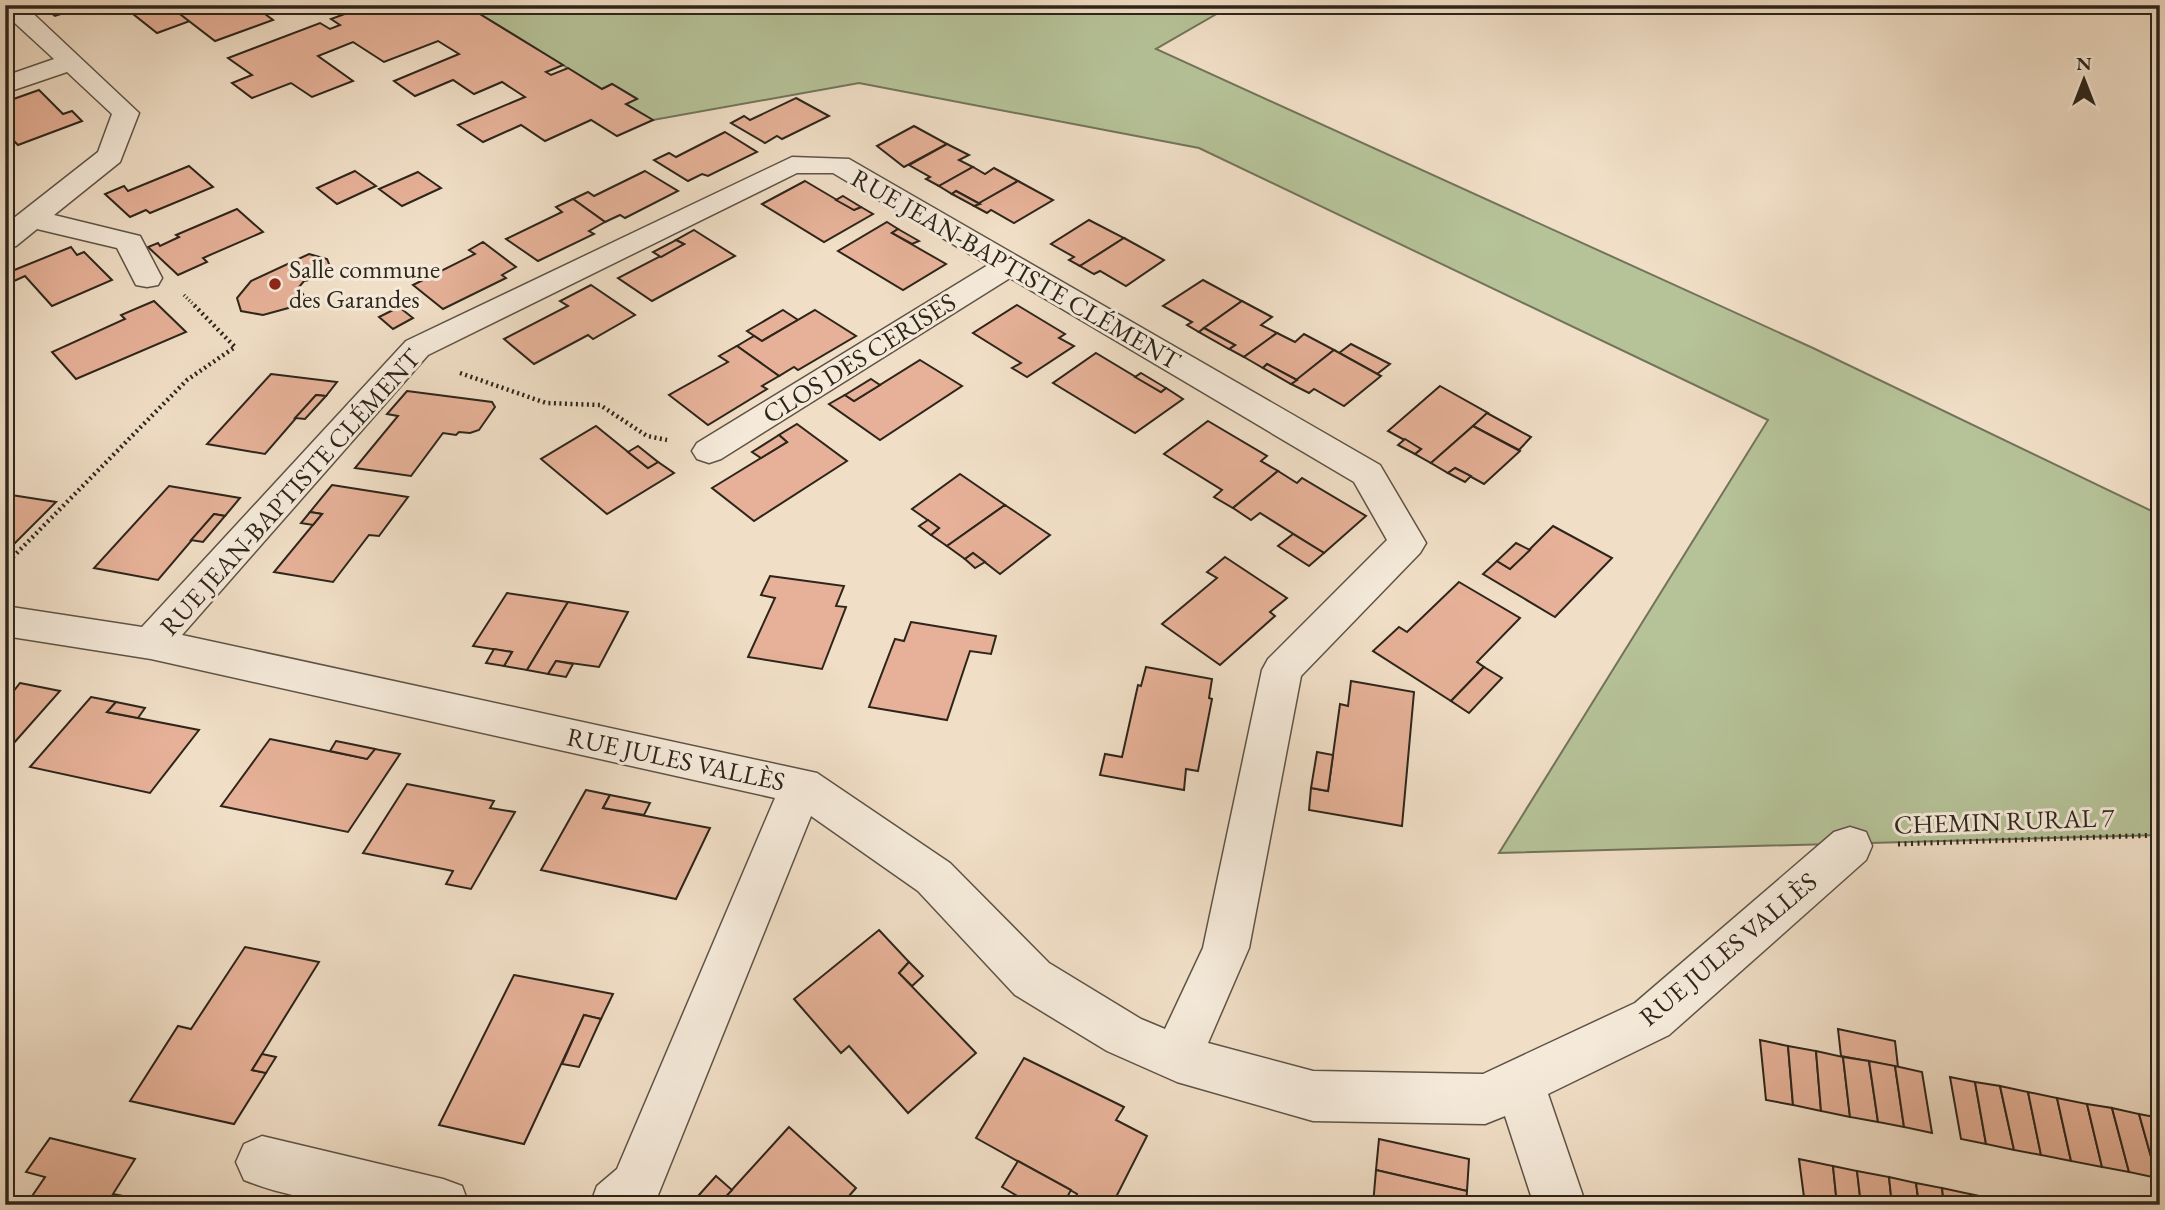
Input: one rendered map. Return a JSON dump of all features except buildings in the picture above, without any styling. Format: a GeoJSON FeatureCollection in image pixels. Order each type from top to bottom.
{"type":"FeatureCollection","features":[{"type":"Feature","properties":{"kind":"street"},"geometry":{"type":"LineString","coordinates":[[5,240],[110,156],[126,113],[10,5]]}},
{"type":"Feature","properties":{"kind":"street"},"geometry":{"type":"LineString","coordinates":[[5,85],[71,62]]}},
{"type":"Feature","properties":{"kind":"street","name":"RUE JEAN-BAPTISTE CLÉMENT"},"geometry":{"type":"LineString","coordinates":[[151,644],[417,348],[792,165],[839,165],[1367,474],[1407,543],[1282,670],[1226,948],[1177,1058]]}},
{"type":"Feature","properties":{"kind":"street"},"geometry":{"type":"LineString","coordinates":[[32,219],[129,242],[146,278]]}},
{"type":"Feature","properties":{"kind":"street","name":"CLOS DES CERISES"},"geometry":{"type":"LineString","coordinates":[[709,450],[1009,266]]}},
{"type":"Feature","properties":{"kind":"street","name":"RUE JULES VALLÈS"},"geometry":{"type":"LineString","coordinates":[[5,621],[151,644],[802,786],[934,877],[1032,979],[1124,1035],[1177,1058],[1313,1096],[1485,1099],[1652,1019],[1850,846]]}},
{"type":"Feature","properties":{"kind":"street"},"geometry":{"type":"LineString","coordinates":[[616,1205],[635,1187],[802,786]]}},
{"type":"Feature","properties":{"kind":"street"},"geometry":{"type":"LineString","coordinates":[[1518,1083],[1560,1205]]}},
{"type":"Feature","properties":{"kind":"street"},"geometry":{"type":"LineString","coordinates":[[262,1162],[443,1205]]}},
{"type":"Feature","properties":{"kind":"path"},"geometry":{"type":"LineString","coordinates":[[5,565],[187,380],[235,347],[178,289],[146,278]]}},
{"type":"Feature","properties":{"kind":"path"},"geometry":{"type":"LineString","coordinates":[[410,356],[546,403],[600,405],[647,436],[709,450]]}},
{"type":"Feature","properties":{"kind":"path","name":"CHEMIN RURAL 7"},"geometry":{"type":"LineString","coordinates":[[1850,846],[2160,835]]}},
{"type":"Feature","properties":{"kind":"green space"},"geometry":{"type":"Polygon","coordinates":[[[477,5],[1232,5],[1156,49],[1813,348],[2160,515],[2160,835],[1499,853],[1768,420],[1199,148],[859,83],[653,120],[626,104],[636,98],[612,84],[602,89],[470,8],[477,5]]]}},
{"type":"Feature","properties":{"kind":"place","name":"Salle commune des Garandes"},"geometry":{"type":"Point","coordinates":[275,284]}}]}
